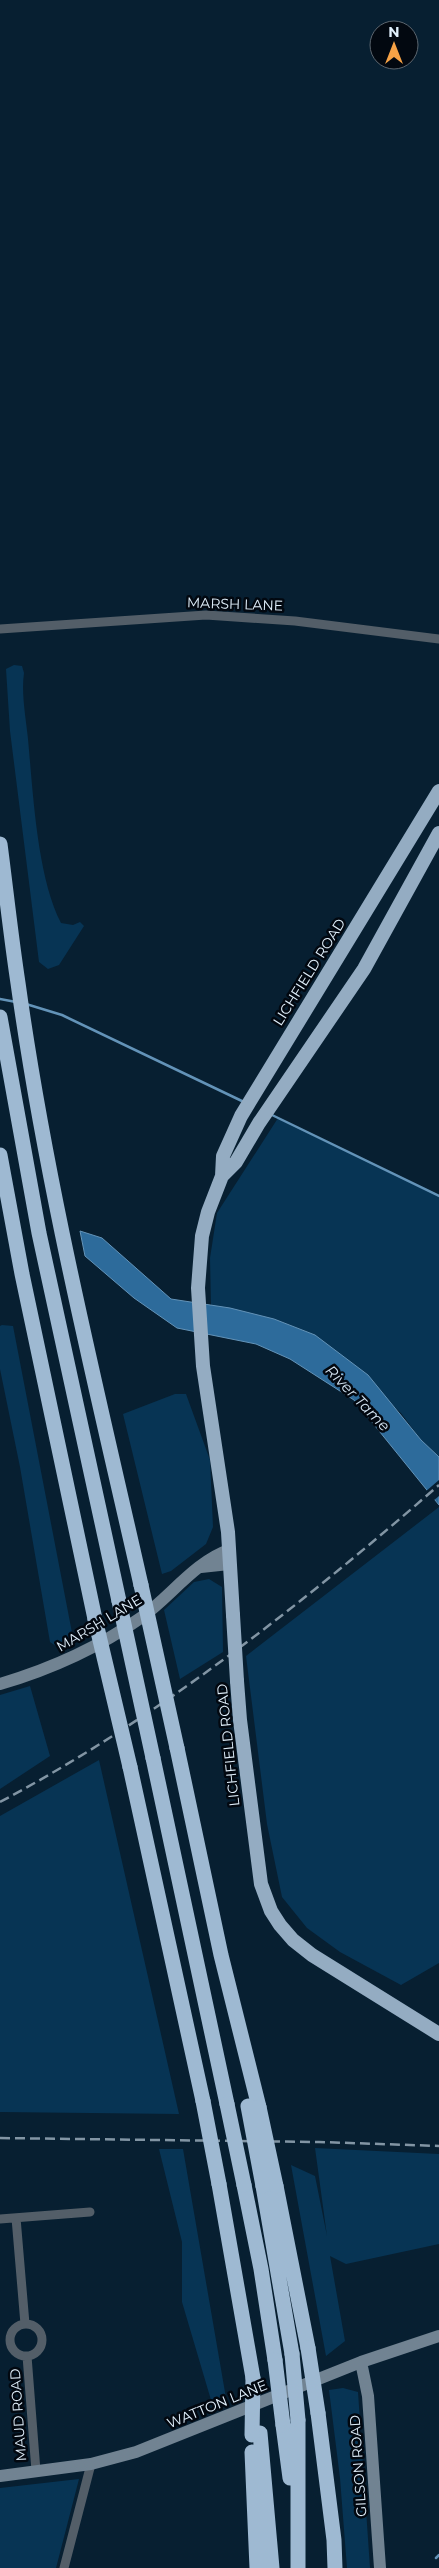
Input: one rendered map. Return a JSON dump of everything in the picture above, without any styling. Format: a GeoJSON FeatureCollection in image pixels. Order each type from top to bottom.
{"type":"FeatureCollection","features":[{"type":"Feature","properties":{"kind":"highway"},"geometry":{"type":"LineString","coordinates":[[428,810],[439,781]]}},
{"type":"Feature","properties":{"kind":"highway","name":"LICHFIELD ROAD"},"geometry":{"type":"LineString","coordinates":[[439,791],[253,1093],[241,1116],[223,1156],[222,1176],[208,1212],[202,1236],[198,1288],[203,1366],[219,1460],[229,1550],[238,1681],[258,1869],[271,1911],[293,1940],[312,1955],[439,2034]]}},
{"type":"Feature","properties":{"kind":"highway","name":"LICHFIELD ROAD"},"geometry":{"type":"LineString","coordinates":[[222,1176],[236,1162],[259,1123],[364,970],[439,833]]}},
{"type":"Feature","properties":{"kind":"highway"},"geometry":{"type":"LineString","coordinates":[[0,844],[18,983],[61,1220],[221,1955],[234,2041],[254,2107],[270,2186],[308,2348],[334,2540],[335,2568]]}},
{"type":"Feature","properties":{"kind":"highway"},"geometry":{"type":"LineString","coordinates":[[0,1018],[39,1233],[261,2269],[275,2360],[296,2532],[298,2568]]}},
{"type":"Feature","properties":{"kind":"highway"},"geometry":{"type":"LineString","coordinates":[[1,1162],[22,1274],[95,1619],[130,1767],[203,2101],[219,2184],[252,2374],[256,2434],[258,2568]]}},
{"type":"Feature","properties":{"kind":"highway"},"geometry":{"type":"LineString","coordinates":[[270,2186],[292,2354],[298,2420],[296,2532]]}},
{"type":"Feature","properties":{"kind":"highway"},"geometry":{"type":"LineString","coordinates":[[256,2434],[272,2568]]}},
{"type":"Feature","properties":{"kind":"main road","name":"MARSH LANE"},"geometry":{"type":"LineString","coordinates":[[0,1684],[53,1667],[82,1654],[142,1617],[212,1556],[229,1550]]}},
{"type":"Feature","properties":{"kind":"main road"},"geometry":{"type":"LineString","coordinates":[[200,1567],[229,1564]]}},
{"type":"Feature","properties":{"kind":"main road","name":"WATTON LANE"},"geometry":{"type":"LineString","coordinates":[[0,2476],[91,2464],[136,2452],[360,2362],[439,2336]]}},
{"type":"Feature","properties":{"kind":"main road","name":"GILSON ROAD"},"geometry":{"type":"LineString","coordinates":[[360,2362],[368,2396],[380,2568]]}},
{"type":"Feature","properties":{"kind":"street","name":"MARSH LANE"},"geometry":{"type":"LineString","coordinates":[[4,629],[206,615],[295,621],[439,639]]}},
{"type":"Feature","properties":{"kind":"street"},"geometry":{"type":"LineString","coordinates":[[0,2219],[90,2212]]}},
{"type":"Feature","properties":{"kind":"street"},"geometry":{"type":"LineString","coordinates":[[16,2218],[25,2324]]}},
{"type":"Feature","properties":{"kind":"street"},"geometry":{"type":"LineString","coordinates":[[25,2324],[38,2330],[42,2343],[34,2354],[27,2356],[16,2352],[10,2342],[12,2334],[17,2327],[25,2324]]}},
{"type":"Feature","properties":{"kind":"street"},"geometry":{"type":"LineString","coordinates":[[0,2342],[10,2342]]}},
{"type":"Feature","properties":{"kind":"street","name":"MAUD ROAD"},"geometry":{"type":"LineString","coordinates":[[27,2356],[36,2471]]}},
{"type":"Feature","properties":{"kind":"street"},"geometry":{"type":"LineString","coordinates":[[64,2568],[91,2464]]}},
{"type":"Feature","properties":{"kind":"shaded area"},"geometry":{"type":"Polygon","coordinates":[[[14,665],[22,666],[24,673],[23,698],[34,808],[46,882],[61,923],[73,925],[80,922],[84,926],[59,965],[48,969],[39,962],[10,731],[6,669],[14,665]]]}},
{"type":"Feature","properties":{"kind":"shaded area"},"geometry":{"type":"Polygon","coordinates":[[[278,1118],[439,1196],[439,1457],[421,1440],[401,1413],[315,1335],[274,1319],[211,1306],[210,1258],[217,1213],[278,1118]]]}},
{"type":"Feature","properties":{"kind":"shaded area"},"geometry":{"type":"Polygon","coordinates":[[[0,1326],[13,1326],[74,1643],[60,1649],[50,1642],[20,1467],[0,1369],[0,1326]]]}},
{"type":"Feature","properties":{"kind":"shaded area"},"geometry":{"type":"Polygon","coordinates":[[[175,1394],[186,1394],[210,1460],[213,1527],[206,1544],[171,1571],[162,1574],[123,1414],[175,1394]]]}},
{"type":"Feature","properties":{"kind":"shaded area"},"geometry":{"type":"Polygon","coordinates":[[[439,1507],[439,1963],[401,1985],[340,1952],[307,1928],[282,1897],[267,1824],[246,1656],[439,1507]]]}},
{"type":"Feature","properties":{"kind":"shaded area"},"geometry":{"type":"Polygon","coordinates":[[[209,1579],[222,1587],[223,1652],[180,1679],[164,1610],[194,1582],[209,1579]]]}},
{"type":"Feature","properties":{"kind":"shaded area"},"geometry":{"type":"Polygon","coordinates":[[[30,1686],[50,1756],[0,1789],[0,1695],[30,1686]]]}},
{"type":"Feature","properties":{"kind":"shaded area"},"geometry":{"type":"Polygon","coordinates":[[[99,1760],[179,2114],[0,2112],[0,1816],[99,1760]]]}},
{"type":"Feature","properties":{"kind":"shaded area"},"geometry":{"type":"Polygon","coordinates":[[[315,2148],[439,2154],[439,2244],[346,2264],[330,2256],[345,2341],[326,2356],[291,2165],[315,2176],[327,2236],[315,2148]]]}},
{"type":"Feature","properties":{"kind":"shaded area"},"geometry":{"type":"Polygon","coordinates":[[[159,2149],[183,2149],[226,2398],[211,2400],[182,2302],[182,2242],[159,2149]]]}},
{"type":"Feature","properties":{"kind":"shaded area"},"geometry":{"type":"Polygon","coordinates":[[[343,2388],[358,2392],[370,2568],[347,2568],[340,2478],[329,2390],[343,2388]]]}},
{"type":"Feature","properties":{"kind":"shaded area"},"geometry":{"type":"Polygon","coordinates":[[[79,2479],[56,2568],[0,2568],[0,2488],[79,2479]]]}},
{"type":"Feature","properties":{"kind":"water","name":"River Tame"},"geometry":{"type":"Polygon","coordinates":[[[80,1231],[102,1238],[171,1299],[230,1308],[274,1319],[315,1335],[368,1375],[421,1440],[439,1457],[439,1505],[354,1400],[290,1359],[256,1344],[177,1328],[134,1298],[85,1256],[80,1231]]]}},
{"type":"Feature","properties":{"kind":"pier"},"geometry":{"type":"Polygon","coordinates":[[[439,1480],[439,1496],[433,1501],[425,1492],[439,1480]]]}},
{"type":"Feature","properties":{"kind":"waterway"},"geometry":{"type":"LineString","coordinates":[[0,999],[16,1002]]}},
{"type":"Feature","properties":{"kind":"waterway"},"geometry":{"type":"LineString","coordinates":[[26,1004],[62,1015],[244,1102]]}},
{"type":"Feature","properties":{"kind":"waterway"},"geometry":{"type":"LineString","coordinates":[[272,1115],[439,1196]]}},
{"type":"Feature","properties":{"kind":"waterway"},"geometry":{"type":"LineString","coordinates":[[436,2558],[439,2555]]}},
{"type":"Feature","properties":{"kind":"railway"},"geometry":{"type":"LineString","coordinates":[[0,1802],[59,1769],[173,1696],[283,1615],[439,1485]]}},
{"type":"Feature","properties":{"kind":"railway"},"geometry":{"type":"LineString","coordinates":[[0,2138],[319,2142],[439,2146]]}}]}
